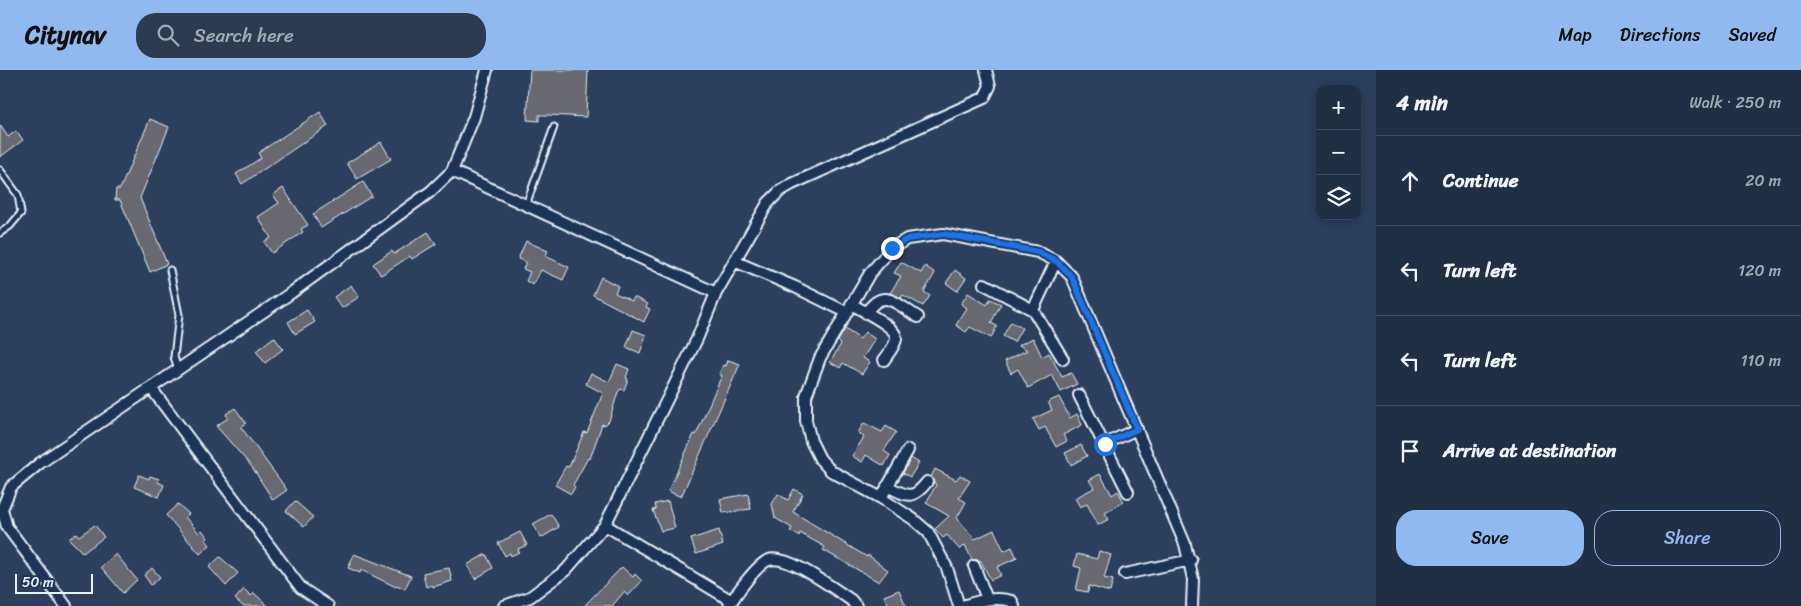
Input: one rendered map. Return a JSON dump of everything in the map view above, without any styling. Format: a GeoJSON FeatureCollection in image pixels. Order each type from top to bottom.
{"type":"FeatureCollection","features":[{"type":"Feature","properties":{"kind":"street"},"geometry":{"type":"LineString","coordinates":[[66,606],[7,527],[2,509],[11,487],[40,463],[358,247],[411,208],[452,171],[474,117],[487,70]]}},
{"type":"Feature","properties":{"kind":"street"},"geometry":{"type":"LineString","coordinates":[[504,606],[530,597],[566,570],[605,525],[697,339],[716,293],[760,216],[780,191],[818,172],[981,100],[986,96],[990,86],[986,70]]}},
{"type":"Feature","properties":{"kind":"street"},"geometry":{"type":"LineString","coordinates":[[452,171],[716,293]]}},
{"type":"Feature","properties":{"kind":"street"},"geometry":{"type":"LineString","coordinates":[[1014,606],[1012,601],[1003,598],[988,599],[961,606],[947,568],[928,532],[913,519],[881,498],[831,471],[820,459],[811,440],[806,421],[806,396],[820,358],[870,274],[892,248],[907,239],[944,234],[1038,252],[1056,261],[1072,277],[1191,560],[1193,579],[1192,606]]}},
{"type":"Feature","properties":{"kind":"street"},"geometry":{"type":"LineString","coordinates":[[734,261],[849,308],[866,313],[891,328],[896,334],[896,340],[884,360]]}},
{"type":"Feature","properties":{"kind":"street"},"geometry":{"type":"LineString","coordinates":[[1032,310],[1056,261]]}},
{"type":"Feature","properties":{"kind":"street"},"geometry":{"type":"LineString","coordinates":[[984,284],[1032,310],[1063,359]]}},
{"type":"Feature","properties":{"kind":"street"},"geometry":{"type":"LineString","coordinates":[[866,313],[873,302],[880,298],[886,298],[918,317]]}},
{"type":"Feature","properties":{"kind":"street"},"geometry":{"type":"LineString","coordinates":[[151,388],[301,588],[328,606]]}},
{"type":"Feature","properties":{"kind":"street"},"geometry":{"type":"LineString","coordinates":[[1080,395],[1128,492]]}},
{"type":"Feature","properties":{"kind":"street"},"geometry":{"type":"LineString","coordinates":[[1105,444],[1137,429]]}},
{"type":"Feature","properties":{"kind":"street"},"geometry":{"type":"LineString","coordinates":[[881,498],[908,450]]}},
{"type":"Feature","properties":{"kind":"street"},"geometry":{"type":"LineString","coordinates":[[887,486],[905,495],[913,496],[918,494],[927,482]]}},
{"type":"Feature","properties":{"kind":"street"},"geometry":{"type":"LineString","coordinates":[[605,525],[731,604],[761,564],[770,560],[780,560],[795,565],[851,600],[856,606]]}},
{"type":"Feature","properties":{"kind":"street"},"geometry":{"type":"LineString","coordinates":[[1125,574],[1191,560]]}},
{"type":"Feature","properties":{"kind":"street"},"geometry":{"type":"LineString","coordinates":[[974,566],[988,599]]}},
{"type":"Feature","properties":{"kind":"lane"},"geometry":{"type":"LineString","coordinates":[[526,205],[554,127]]}},
{"type":"Feature","properties":{"kind":"lane"},"geometry":{"type":"LineString","coordinates":[[0,170],[18,195],[21,213],[10,226],[0,233]]}},
{"type":"Feature","properties":{"kind":"lane"},"geometry":{"type":"LineString","coordinates":[[170,270],[179,314],[174,358],[178,369]]}},
{"type":"Feature","properties":{"kind":"building"},"geometry":{"type":"Polygon","coordinates":[[[530,70],[588,70],[586,117],[539,115],[539,121],[527,120],[530,70]]]}},
{"type":"Feature","properties":{"kind":"building"},"geometry":{"type":"Polygon","coordinates":[[[320,112],[328,126],[242,184],[236,174],[261,158],[258,153],[320,112]]]}},
{"type":"Feature","properties":{"kind":"building"},"geometry":{"type":"Polygon","coordinates":[[[150,119],[169,127],[140,198],[167,264],[150,272],[120,200],[115,200],[116,189],[120,189],[150,119]]]}},
{"type":"Feature","properties":{"kind":"building"},"geometry":{"type":"Polygon","coordinates":[[[0,125],[8,137],[16,131],[23,140],[0,157],[0,125]]]}},
{"type":"Feature","properties":{"kind":"building"},"geometry":{"type":"Polygon","coordinates":[[[381,142],[391,159],[357,179],[347,163],[381,142]]]}},
{"type":"Feature","properties":{"kind":"building"},"geometry":{"type":"Polygon","coordinates":[[[363,182],[372,196],[321,228],[313,214],[363,182]]]}},
{"type":"Feature","properties":{"kind":"building"},"geometry":{"type":"Polygon","coordinates":[[[283,188],[308,225],[301,229],[303,232],[272,253],[264,242],[271,238],[258,217],[279,203],[273,195],[283,188]]]}},
{"type":"Feature","properties":{"kind":"building"},"geometry":{"type":"Polygon","coordinates":[[[428,232],[436,244],[412,259],[410,256],[381,275],[373,264],[392,251],[394,254],[428,232]]]}},
{"type":"Feature","properties":{"kind":"building"},"geometry":{"type":"Polygon","coordinates":[[[526,241],[548,251],[545,256],[569,267],[563,280],[541,270],[533,285],[526,281],[530,272],[523,269],[526,262],[518,259],[526,241]]]}},
{"type":"Feature","properties":{"kind":"building"},"geometry":{"type":"Polygon","coordinates":[[[901,262],[921,273],[925,266],[935,273],[924,292],[930,296],[923,306],[903,295],[901,298],[890,293],[901,276],[894,273],[901,262]]]}},
{"type":"Feature","properties":{"kind":"building"},"geometry":{"type":"Polygon","coordinates":[[[955,270],[966,278],[957,291],[946,283],[955,270]]]}},
{"type":"Feature","properties":{"kind":"building"},"geometry":{"type":"Polygon","coordinates":[[[601,277],[618,286],[615,293],[632,301],[634,297],[648,304],[646,307],[650,309],[644,322],[593,295],[601,277]]]}},
{"type":"Feature","properties":{"kind":"building"},"geometry":{"type":"Polygon","coordinates":[[[351,285],[359,297],[342,308],[334,297],[351,285]]]}},
{"type":"Feature","properties":{"kind":"building"},"geometry":{"type":"Polygon","coordinates":[[[968,293],[987,305],[990,299],[1001,304],[991,323],[997,326],[991,338],[970,327],[966,332],[956,325],[967,308],[961,304],[968,293]]]}},
{"type":"Feature","properties":{"kind":"building"},"geometry":{"type":"Polygon","coordinates":[[[307,310],[315,322],[295,334],[288,322],[307,310]]]}},
{"type":"Feature","properties":{"kind":"building"},"geometry":{"type":"Polygon","coordinates":[[[1011,322],[1022,328],[1014,342],[1003,336],[1011,322]]]}},
{"type":"Feature","properties":{"kind":"building"},"geometry":{"type":"Polygon","coordinates":[[[845,329],[860,339],[865,332],[875,339],[863,358],[870,362],[862,374],[843,363],[840,368],[830,362],[841,344],[838,341],[845,329]]]}},
{"type":"Feature","properties":{"kind":"building"},"geometry":{"type":"Polygon","coordinates":[[[633,330],[646,335],[640,353],[626,347],[633,330]]]}},
{"type":"Feature","properties":{"kind":"building"},"geometry":{"type":"Polygon","coordinates":[[[274,337],[283,349],[265,363],[256,351],[274,337]]]}},
{"type":"Feature","properties":{"kind":"building"},"geometry":{"type":"Polygon","coordinates":[[[1033,338],[1042,357],[1049,353],[1062,377],[1071,373],[1077,384],[1061,392],[1052,375],[1028,388],[1018,369],[1011,373],[1005,361],[1027,350],[1019,345],[1033,338]]]}},
{"type":"Feature","properties":{"kind":"building"},"geometry":{"type":"Polygon","coordinates":[[[728,360],[740,364],[681,497],[668,491],[694,434],[696,435],[722,375],[719,374],[723,365],[726,366],[728,360]]]}},
{"type":"Feature","properties":{"kind":"building"},"geometry":{"type":"Polygon","coordinates":[[[617,364],[629,369],[626,378],[628,379],[624,390],[621,389],[618,392],[609,421],[605,425],[602,424],[590,459],[588,458],[573,485],[575,487],[571,494],[555,485],[566,466],[569,467],[584,432],[587,433],[603,393],[586,384],[591,373],[609,382],[617,364]]]}},
{"type":"Feature","properties":{"kind":"building"},"geometry":{"type":"Polygon","coordinates":[[[1059,397],[1070,418],[1077,414],[1082,425],[1063,435],[1067,441],[1056,447],[1045,427],[1039,430],[1033,419],[1052,410],[1048,402],[1059,397]]]}},
{"type":"Feature","properties":{"kind":"building"},"geometry":{"type":"Polygon","coordinates":[[[235,408],[246,423],[241,427],[287,490],[273,500],[252,467],[216,426],[228,418],[226,414],[235,408]]]}},
{"type":"Feature","properties":{"kind":"building"},"geometry":{"type":"Polygon","coordinates":[[[864,423],[882,432],[886,426],[896,432],[884,451],[890,455],[884,466],[866,455],[862,462],[852,456],[864,437],[858,433],[864,423]]]}},
{"type":"Feature","properties":{"kind":"building"},"geometry":{"type":"Polygon","coordinates":[[[1081,445],[1087,456],[1071,465],[1065,453],[1081,445]]]}},
{"type":"Feature","properties":{"kind":"building"},"geometry":{"type":"Polygon","coordinates":[[[911,458],[919,463],[910,477],[903,473],[911,458]]]}},
{"type":"Feature","properties":{"kind":"building"},"geometry":{"type":"Polygon","coordinates":[[[935,469],[956,480],[960,475],[970,481],[959,498],[966,502],[957,518],[975,539],[994,530],[1004,551],[1012,547],[1017,558],[997,567],[1001,575],[991,580],[980,560],[972,560],[965,545],[960,550],[947,535],[943,538],[935,529],[949,516],[926,503],[936,485],[931,477],[935,469]]]}},
{"type":"Feature","properties":{"kind":"building"},"geometry":{"type":"Polygon","coordinates":[[[1100,474],[1112,495],[1118,491],[1124,502],[1105,513],[1109,519],[1098,525],[1087,504],[1080,507],[1075,498],[1094,488],[1089,480],[1100,474]]]}},
{"type":"Feature","properties":{"kind":"building"},"geometry":{"type":"Polygon","coordinates":[[[139,475],[149,479],[150,476],[159,479],[158,482],[164,485],[159,497],[134,487],[139,475]]]}},
{"type":"Feature","properties":{"kind":"building"},"geometry":{"type":"Polygon","coordinates":[[[794,489],[803,494],[793,512],[867,557],[868,555],[888,570],[879,582],[823,550],[825,547],[800,533],[799,536],[790,531],[792,528],[775,518],[772,504],[778,494],[788,500],[794,489]]]}},
{"type":"Feature","properties":{"kind":"building"},"geometry":{"type":"Polygon","coordinates":[[[748,494],[751,509],[723,513],[720,499],[748,494]]]}},
{"type":"Feature","properties":{"kind":"building"},"geometry":{"type":"Polygon","coordinates":[[[295,501],[313,517],[304,527],[286,511],[295,501]]]}},
{"type":"Feature","properties":{"kind":"building"},"geometry":{"type":"Polygon","coordinates":[[[668,501],[675,528],[661,531],[653,510],[656,509],[655,504],[668,501]]]}},
{"type":"Feature","properties":{"kind":"building"},"geometry":{"type":"Polygon","coordinates":[[[178,504],[189,514],[185,517],[199,533],[202,530],[208,538],[206,540],[210,545],[200,554],[166,515],[178,504]]]}},
{"type":"Feature","properties":{"kind":"building"},"geometry":{"type":"Polygon","coordinates":[[[551,514],[559,527],[541,538],[533,524],[551,514]]]}},
{"type":"Feature","properties":{"kind":"building"},"geometry":{"type":"Polygon","coordinates":[[[95,525],[104,537],[83,553],[69,539],[76,533],[79,536],[95,525]]]}},
{"type":"Feature","properties":{"kind":"building"},"geometry":{"type":"Polygon","coordinates":[[[719,530],[723,545],[696,554],[691,539],[719,530]]]}},
{"type":"Feature","properties":{"kind":"building"},"geometry":{"type":"Polygon","coordinates":[[[520,532],[527,545],[518,549],[519,552],[511,556],[510,553],[505,556],[498,543],[520,532]]]}},
{"type":"Feature","properties":{"kind":"building"},"geometry":{"type":"Polygon","coordinates":[[[1099,551],[1111,555],[1104,578],[1113,580],[1110,592],[1089,586],[1088,592],[1076,590],[1081,568],[1074,566],[1077,554],[1097,559],[1099,551]]]}},
{"type":"Feature","properties":{"kind":"building"},"geometry":{"type":"Polygon","coordinates":[[[116,554],[137,580],[123,593],[101,567],[116,554]]]}},
{"type":"Feature","properties":{"kind":"building"},"geometry":{"type":"Polygon","coordinates":[[[354,554],[411,576],[405,589],[397,585],[396,587],[361,570],[360,573],[348,568],[354,554]]]}},
{"type":"Feature","properties":{"kind":"building"},"geometry":{"type":"Polygon","coordinates":[[[486,554],[493,568],[475,579],[467,565],[486,554]]]}},
{"type":"Feature","properties":{"kind":"building"},"geometry":{"type":"Polygon","coordinates":[[[220,557],[238,573],[226,586],[209,567],[220,557]]]}},
{"type":"Feature","properties":{"kind":"building"},"geometry":{"type":"Polygon","coordinates":[[[622,567],[633,577],[635,574],[642,581],[628,596],[624,592],[612,606],[584,606],[622,567]]]}},
{"type":"Feature","properties":{"kind":"building"},"geometry":{"type":"Polygon","coordinates":[[[152,568],[160,577],[151,585],[144,575],[152,568]]]}},
{"type":"Feature","properties":{"kind":"building"},"geometry":{"type":"Polygon","coordinates":[[[449,568],[452,581],[433,587],[433,585],[426,587],[423,573],[449,568]]]}},
{"type":"Feature","properties":{"kind":"building"},"geometry":{"type":"Polygon","coordinates":[[[244,589],[251,596],[254,593],[268,606],[243,606],[235,599],[244,589]]]}},
{"type":"Feature","properties":{"kind":"building"},"geometry":{"type":"Polygon","coordinates":[[[899,590],[906,606],[889,606],[884,596],[899,590]]]}},
{"type":"Feature","properties":{"kind":"route"},"geometry":{"type":"LineString","coordinates":[[892,248],[907,239],[944,234],[1038,252],[1056,261],[1072,277],[1137,429],[1105,444]]}}]}
